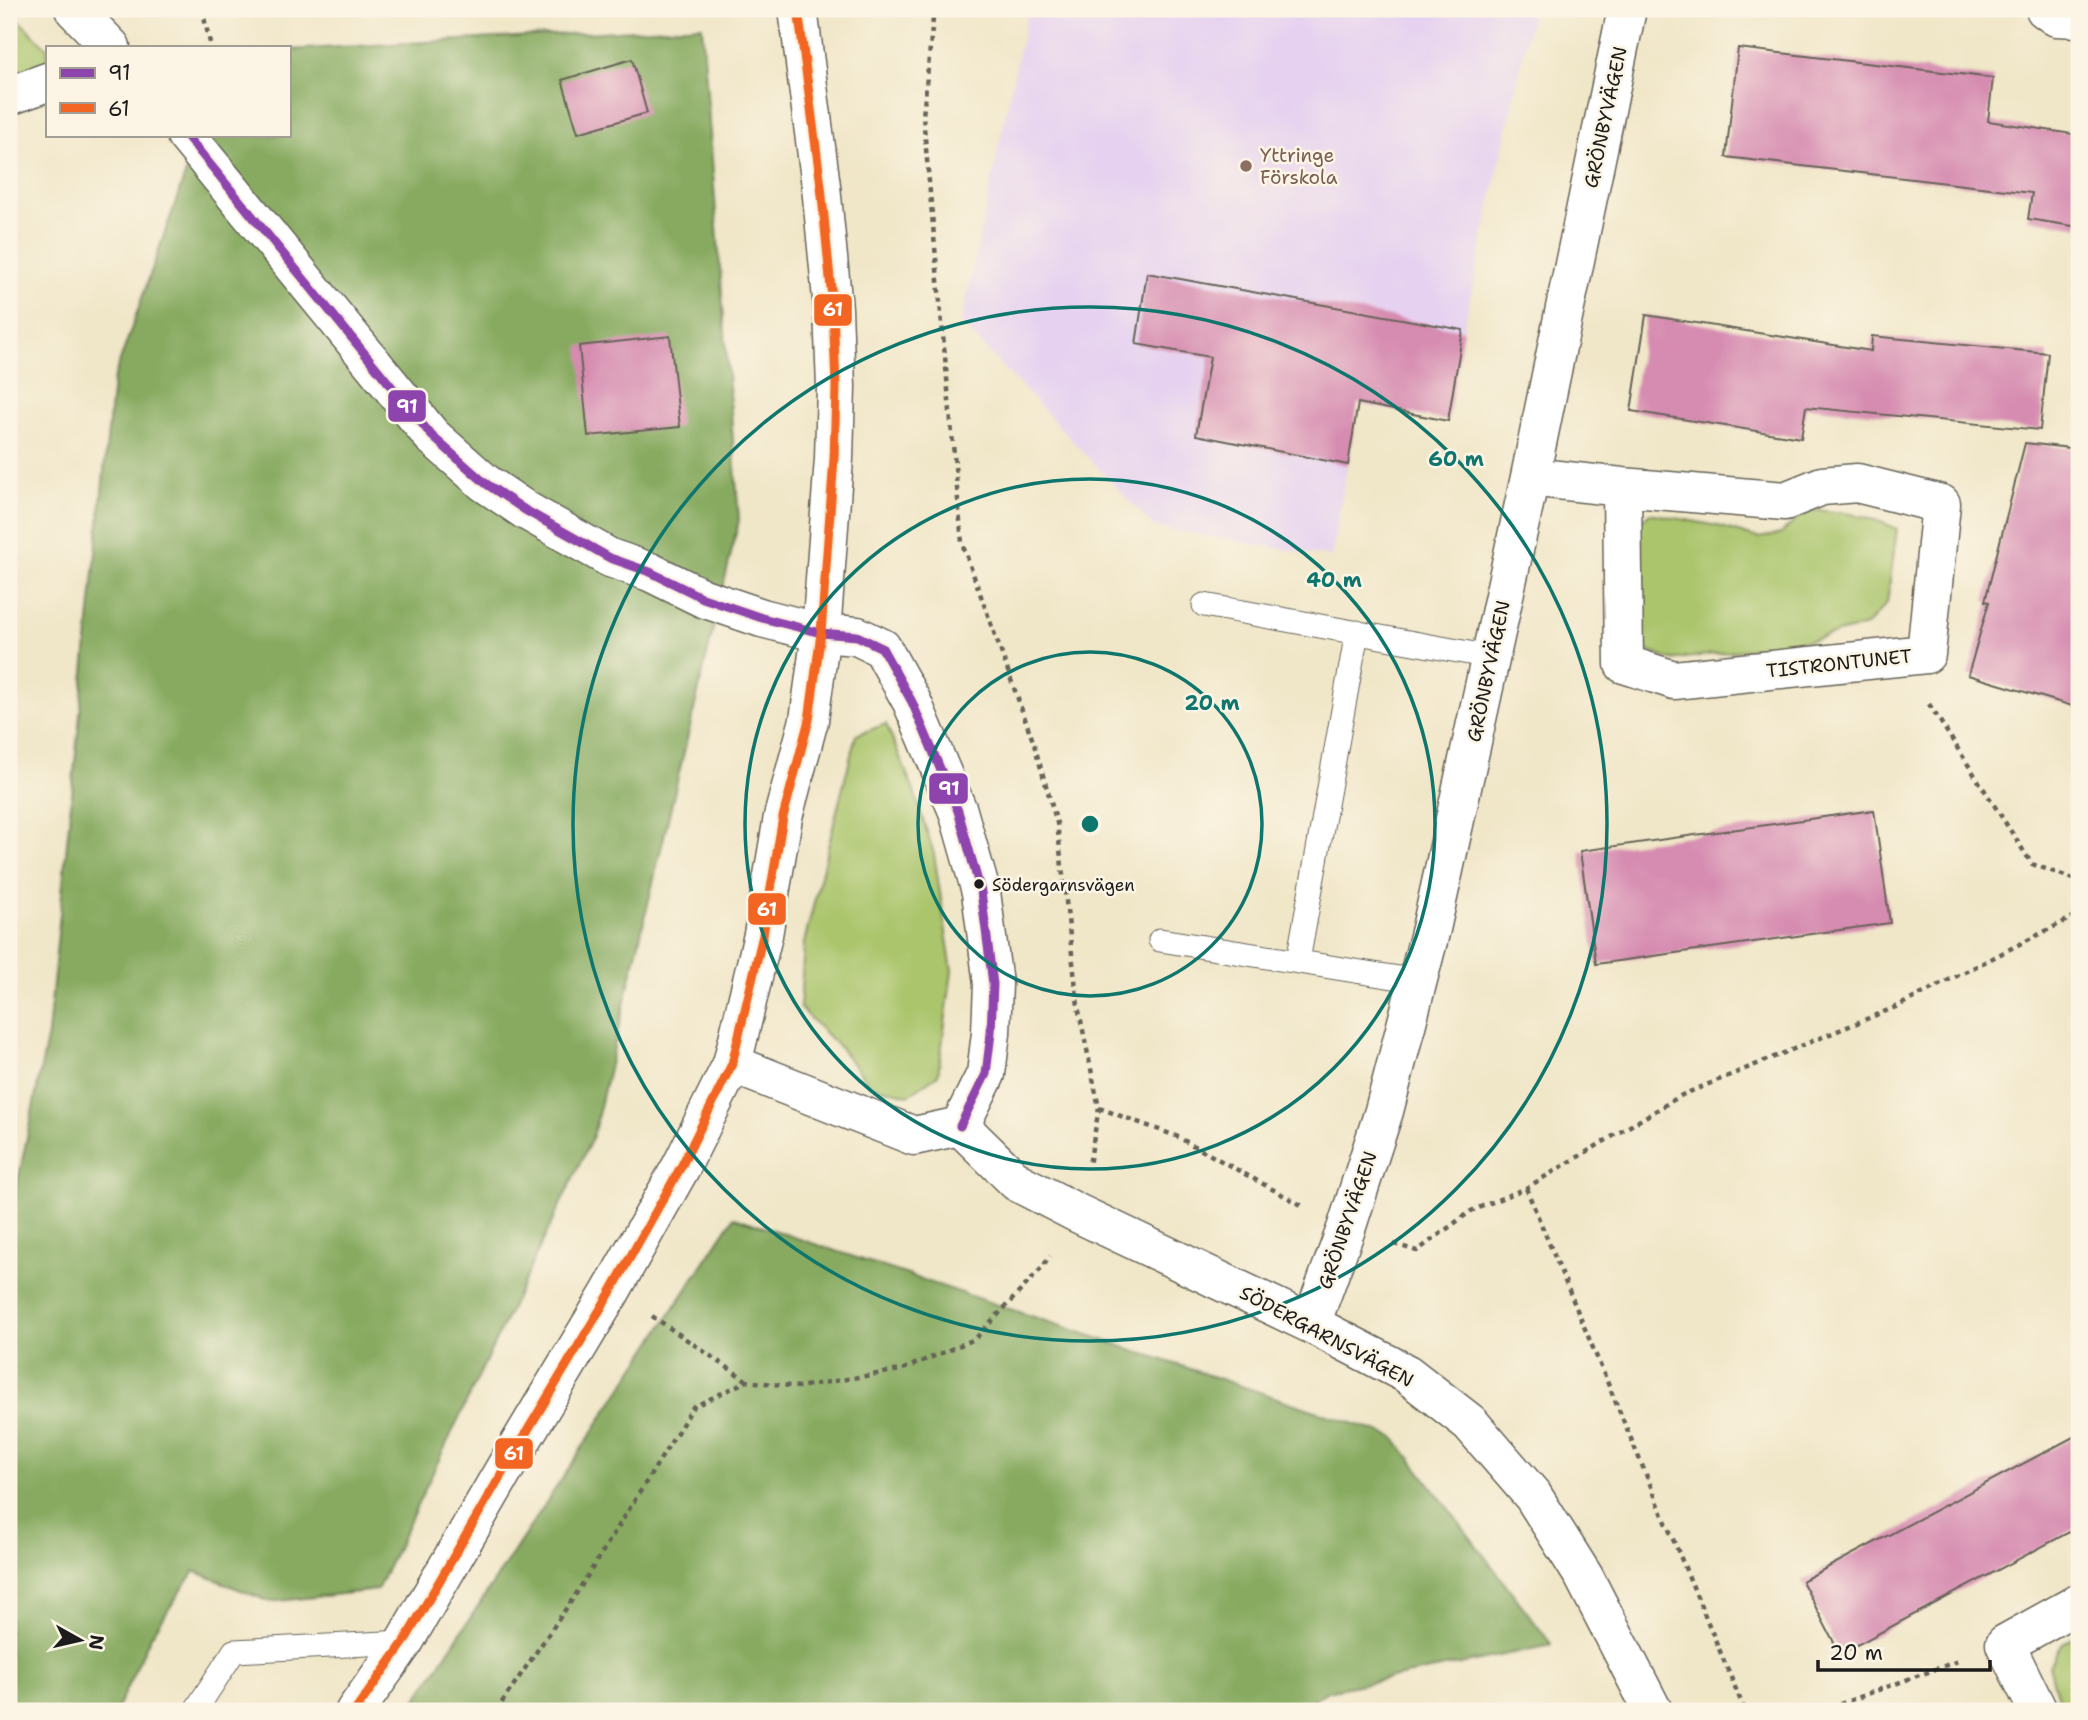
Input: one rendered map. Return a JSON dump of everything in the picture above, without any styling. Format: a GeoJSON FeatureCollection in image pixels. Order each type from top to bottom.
{"type":"FeatureCollection","features":[{"type":"Feature","properties":{"kind":"street"},"geometry":{"type":"LineString","coordinates":[[74,9],[110,46]]}},
{"type":"Feature","properties":{"kind":"street"},"geometry":{"type":"LineString","coordinates":[[355,1711],[404,1642],[611,1293],[682,1165],[732,1064],[763,935],[783,817],[809,720],[821,633],[834,459],[836,387],[833,309],[821,186],[798,9]]}},
{"type":"Feature","properties":{"kind":"street","name":"GRÖNBYVÄGEN"},"geometry":{"type":"LineString","coordinates":[[1311,1324],[1346,1229],[1384,1111],[1431,929],[1530,477],[1627,9]]}},
{"type":"Feature","properties":{"kind":"street"},"geometry":{"type":"LineString","coordinates":[[2045,9],[2056,17],[2079,18]]}},
{"type":"Feature","properties":{"kind":"street"},"geometry":{"type":"LineString","coordinates":[[9,96],[46,82]]}},
{"type":"Feature","properties":{"kind":"street"},"geometry":{"type":"LineString","coordinates":[[187,136],[432,436],[485,483],[525,510],[610,558],[650,572],[703,598],[762,618],[821,633],[857,636],[882,648],[912,702],[958,811],[981,892],[993,984],[986,1073],[960,1126],[914,1136],[732,1064]]}},
{"type":"Feature","properties":{"kind":"street","name":"TISTRONTUNET"},"geometry":{"type":"LineString","coordinates":[[1530,477],[1785,501],[1822,486],[1857,483],[1941,504],[1926,654],[1674,680],[1624,664],[1622,487]]}},
{"type":"Feature","properties":{"kind":"street","name":"SÖDERGARNSVÄGEN"},"geometry":{"type":"LineString","coordinates":[[960,1126],[1017,1182],[1311,1324],[1407,1374],[1470,1423],[1533,1496],[1584,1577],[1653,1711]]}},
{"type":"Feature","properties":{"kind":"street"},"geometry":{"type":"LineString","coordinates":[[2038,1711],[2005,1644],[2079,1603]]}},
{"type":"Feature","properties":{"kind":"lane"},"geometry":{"type":"LineString","coordinates":[[1205,605],[1491,657]]}},
{"type":"Feature","properties":{"kind":"lane"},"geometry":{"type":"LineString","coordinates":[[1298,961],[1357,632]]}},
{"type":"Feature","properties":{"kind":"lane"},"geometry":{"type":"LineString","coordinates":[[1160,940],[1418,981]]}},
{"type":"Feature","properties":{"kind":"lane"},"geometry":{"type":"LineString","coordinates":[[195,1711],[234,1651],[404,1642]]}},
{"type":"Feature","properties":{"kind":"path"},"geometry":{"type":"LineString","coordinates":[[202,9],[211,46]]}},
{"type":"Feature","properties":{"kind":"path"},"geometry":{"type":"LineString","coordinates":[[611,1293],[642,1310],[747,1381],[799,1387],[901,1370],[975,1339],[1042,1268],[1077,1213],[1088,1173],[1099,1108],[1078,1006],[1056,823],[1033,741],[962,543],[923,116],[933,9]]}},
{"type":"Feature","properties":{"kind":"path"},"geometry":{"type":"LineString","coordinates":[[1898,657],[2032,864],[2079,881]]}},
{"type":"Feature","properties":{"kind":"path"},"geometry":{"type":"LineString","coordinates":[[1099,1108],[1176,1136],[1346,1229],[1417,1251],[1471,1211],[1526,1188],[1682,1095],[1898,1006],[2079,914]]}},
{"type":"Feature","properties":{"kind":"path"},"geometry":{"type":"LineString","coordinates":[[1526,1188],[1745,1711]]}},
{"type":"Feature","properties":{"kind":"path"},"geometry":{"type":"LineString","coordinates":[[496,1711],[578,1591],[693,1407],[747,1381]]}},
{"type":"Feature","properties":{"kind":"path"},"geometry":{"type":"LineString","coordinates":[[1821,1711],[2005,1644]]}},
{"type":"Feature","properties":{"kind":"shaded area","name":"Yttringe Förskola"},"geometry":{"type":"Polygon","coordinates":[[[1028,9],[1533,9],[1463,330],[1448,421],[1358,404],[1331,557],[1154,527],[961,323],[1028,9]]]}},
{"type":"Feature","properties":{"kind":"green space"},"geometry":{"type":"Polygon","coordinates":[[[9,11],[46,47],[46,99],[9,113],[9,11]]]}},
{"type":"Feature","properties":{"kind":"green space"},"geometry":{"type":"Polygon","coordinates":[[[702,26],[739,520],[593,1136],[377,1590],[270,1602],[194,1571],[151,1636],[116,1711],[9,1711],[9,1225],[48,1034],[113,381],[199,136],[290,136],[290,50],[702,26]]]}},
{"type":"Feature","properties":{"kind":"green space"},"geometry":{"type":"Polygon","coordinates":[[[1806,510],[1852,514],[1897,529],[1887,603],[1866,626],[1806,641],[1671,660],[1641,648],[1639,522],[1650,513],[1718,526],[1758,538],[1781,534],[1806,510]]]}},
{"type":"Feature","properties":{"kind":"green space"},"geometry":{"type":"Polygon","coordinates":[[[886,724],[914,791],[934,854],[952,971],[938,1075],[908,1095],[870,1085],[841,1049],[800,1008],[804,943],[856,735],[886,724]]]}},
{"type":"Feature","properties":{"kind":"green space"},"geometry":{"type":"Polygon","coordinates":[[[734,1217],[1394,1437],[1552,1645],[1328,1691],[1294,1711],[409,1711],[734,1217]]]}},
{"type":"Feature","properties":{"kind":"green space"},"geometry":{"type":"Polygon","coordinates":[[[2079,1633],[2079,1711],[2064,1711],[2061,1709],[2049,1666],[2063,1643],[2079,1633]]]}},
{"type":"Feature","properties":{"kind":"building"},"geometry":{"type":"Polygon","coordinates":[[[1738,48],[1993,78],[1988,121],[2079,135],[2079,227],[2028,219],[2032,193],[1726,157],[1738,48]]]}},
{"type":"Feature","properties":{"kind":"building"},"geometry":{"type":"Polygon","coordinates":[[[632,59],[647,113],[578,133],[562,80],[632,59]]]}},
{"type":"Feature","properties":{"kind":"building"},"geometry":{"type":"Polygon","coordinates":[[[1147,273],[1463,330],[1448,421],[1358,403],[1348,465],[1196,435],[1210,357],[1136,344],[1147,273]]]}},
{"type":"Feature","properties":{"kind":"building"},"geometry":{"type":"Polygon","coordinates":[[[1646,315],[1871,351],[1872,336],[2048,353],[2040,430],[1806,407],[1801,438],[1631,411],[1646,315]]]}},
{"type":"Feature","properties":{"kind":"building"},"geometry":{"type":"Polygon","coordinates":[[[670,336],[680,427],[588,436],[579,346],[670,336]]]}},
{"type":"Feature","properties":{"kind":"building"},"geometry":{"type":"Polygon","coordinates":[[[2025,443],[2079,449],[2079,708],[1968,675],[1989,602],[1985,601],[2025,443]]]}},
{"type":"Feature","properties":{"kind":"building"},"geometry":{"type":"Polygon","coordinates":[[[1874,810],[1890,923],[1596,964],[1580,851],[1874,810]]]}},
{"type":"Feature","properties":{"kind":"building"},"geometry":{"type":"Polygon","coordinates":[[[2079,1434],[2079,1527],[1840,1654],[1802,1581],[2079,1434]]]}},
{"type":"Feature","properties":{"kind":"transit line","name":"61"},"geometry":{"type":"LineString","coordinates":[[355,1711],[404,1642],[610,1293],[682,1165],[732,1064],[763,935],[783,817],[809,720],[821,633],[834,459],[836,387],[833,309],[821,186],[798,9]]}},
{"type":"Feature","properties":{"kind":"transit line","name":"91"},"geometry":{"type":"LineString","coordinates":[[187,136],[432,436],[485,483],[525,510],[610,558],[650,572],[703,598],[762,618],[821,633],[857,636],[882,648],[912,702],[958,811],[981,892],[993,984],[991,1033],[986,1074],[960,1126]]}},
{"type":"Feature","properties":{"kind":"place","name":"Yttringe Förskola"},"geometry":{"type":"Point","coordinates":[1246,166]}},
{"type":"Feature","properties":{"kind":"place","name":"Södergarnsvägen"},"geometry":{"type":"Point","coordinates":[979,884]}}]}
